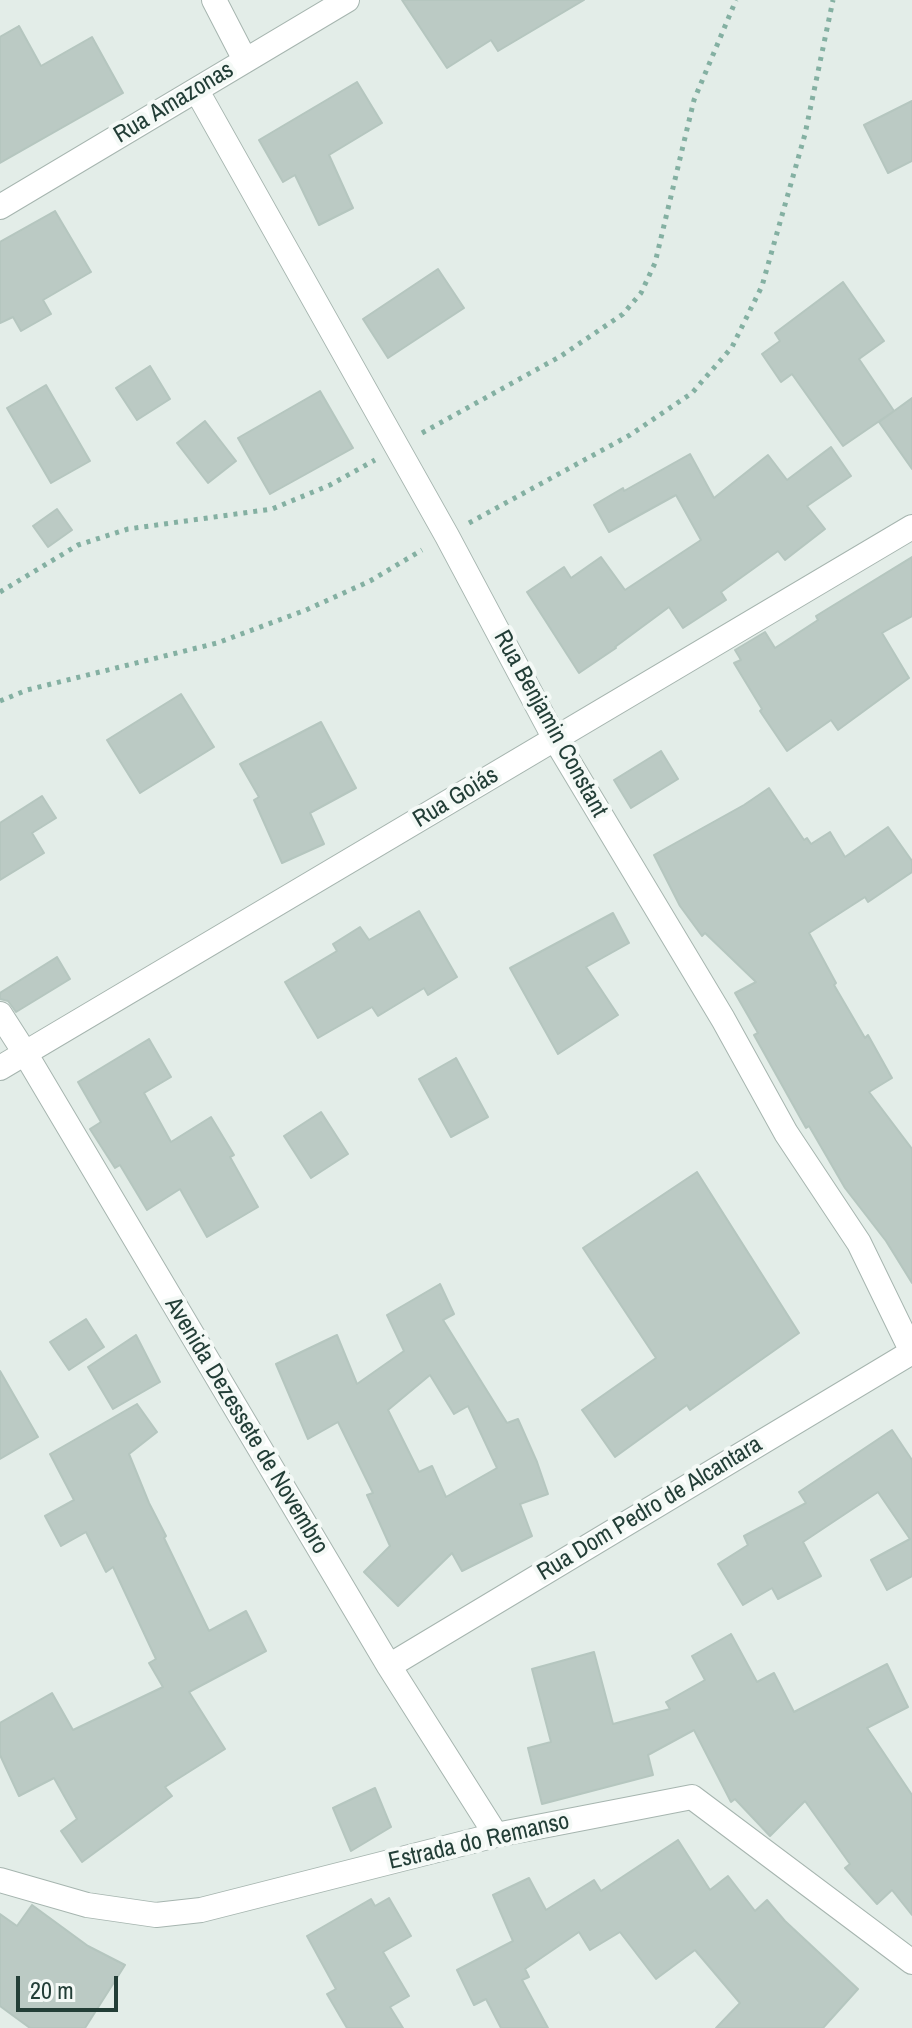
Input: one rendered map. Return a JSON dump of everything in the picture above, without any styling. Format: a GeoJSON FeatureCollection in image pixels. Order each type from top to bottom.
{"type":"FeatureCollection","features":[{"type":"Feature","properties":{"kind":"street"},"geometry":{"type":"LineString","coordinates":[[214,0],[245,60]]}},
{"type":"Feature","properties":{"kind":"street","name":"Rua Amazonas"},"geometry":{"type":"LineString","coordinates":[[0,207],[347,0]]}},
{"type":"Feature","properties":{"kind":"street","name":"Rua Benjamin Constant"},"geometry":{"type":"LineString","coordinates":[[197,91],[447,536],[555,739],[715,1006],[786,1133],[859,1243],[912,1352]]}},
{"type":"Feature","properties":{"kind":"street","name":"Rua Goiás"},"geometry":{"type":"LineString","coordinates":[[0,1068],[912,527]]}},
{"type":"Feature","properties":{"kind":"street","name":"Avenida Dezessete de Novembro"},"geometry":{"type":"LineString","coordinates":[[0,1014],[389,1666],[496,1835]]}},
{"type":"Feature","properties":{"kind":"street","name":"Rua Dom Pedro de Alcantara"},"geometry":{"type":"LineString","coordinates":[[389,1666],[912,1352]]}},
{"type":"Feature","properties":{"kind":"street","name":"Estrada do Remanso"},"geometry":{"type":"LineString","coordinates":[[0,1880],[87,1905],[156,1915],[201,1910],[496,1835],[692,1797],[912,1962]]}},
{"type":"Feature","properties":{"kind":"path"},"geometry":{"type":"LineString","coordinates":[[0,592],[78,545],[128,529],[272,509],[330,485],[561,356],[623,314],[641,293],[655,263],[694,100],[736,0]]}},
{"type":"Feature","properties":{"kind":"path"},"geometry":{"type":"LineString","coordinates":[[0,701],[27,690],[217,643],[291,616],[370,581],[643,426],[692,393],[732,347],[762,286],[805,134],[833,0]]}},
{"type":"Feature","properties":{"kind":"building"},"geometry":{"type":"Polygon","coordinates":[[[402,0],[584,0],[498,51],[491,40],[447,68],[402,0]]]}},
{"type":"Feature","properties":{"kind":"building"},"geometry":{"type":"Polygon","coordinates":[[[19,26],[41,66],[92,37],[123,93],[0,163],[0,37],[19,26]]]}},
{"type":"Feature","properties":{"kind":"building"},"geometry":{"type":"Polygon","coordinates":[[[357,82],[382,123],[329,155],[353,208],[319,225],[295,175],[283,182],[259,140],[357,82]]]}},
{"type":"Feature","properties":{"kind":"building"},"geometry":{"type":"Polygon","coordinates":[[[912,101],[912,161],[888,173],[864,125],[912,101]]]}},
{"type":"Feature","properties":{"kind":"building"},"geometry":{"type":"Polygon","coordinates":[[[55,211],[91,272],[43,300],[51,314],[21,331],[13,317],[0,323],[0,242],[55,211]]]}},
{"type":"Feature","properties":{"kind":"building"},"geometry":{"type":"Polygon","coordinates":[[[438,269],[464,308],[388,358],[363,319],[438,269]]]}},
{"type":"Feature","properties":{"kind":"building"},"geometry":{"type":"Polygon","coordinates":[[[843,282],[884,341],[859,359],[894,411],[843,446],[792,374],[781,382],[762,354],[780,341],[775,333],[843,282]]]}},
{"type":"Feature","properties":{"kind":"building"},"geometry":{"type":"Polygon","coordinates":[[[150,366],[170,399],[137,420],[116,388],[150,366]]]}},
{"type":"Feature","properties":{"kind":"building"},"geometry":{"type":"Polygon","coordinates":[[[46,385],[90,461],[51,483],[7,408],[46,385]]]}},
{"type":"Feature","properties":{"kind":"building"},"geometry":{"type":"Polygon","coordinates":[[[320,391],[353,448],[270,494],[238,438],[320,391]]]}},
{"type":"Feature","properties":{"kind":"building"},"geometry":{"type":"Polygon","coordinates":[[[912,398],[912,469],[879,422],[912,398]]]}},
{"type":"Feature","properties":{"kind":"building"},"geometry":{"type":"Polygon","coordinates":[[[205,421],[236,461],[208,483],[177,443],[205,421]]]}},
{"type":"Feature","properties":{"kind":"building"},"geometry":{"type":"Polygon","coordinates":[[[831,447],[851,476],[807,506],[825,529],[785,560],[778,551],[721,592],[726,600],[683,628],[669,607],[579,673],[527,592],[564,567],[571,578],[601,557],[625,590],[701,540],[676,495],[609,532],[594,505],[690,454],[714,498],[768,455],[787,480],[831,447]]]}},
{"type":"Feature","properties":{"kind":"building"},"geometry":{"type":"Polygon","coordinates":[[[57,509],[72,530],[48,547],[33,526],[57,509]]]}},
{"type":"Feature","properties":{"kind":"building"},"geometry":{"type":"Polygon","coordinates":[[[912,557],[912,616],[882,633],[909,678],[838,730],[831,720],[787,751],[760,711],[762,709],[734,663],[741,660],[735,650],[765,632],[775,648],[818,620],[816,616],[912,557]]]}},
{"type":"Feature","properties":{"kind":"building"},"geometry":{"type":"Polygon","coordinates":[[[181,694],[214,747],[140,793],[107,740],[181,694]]]}},
{"type":"Feature","properties":{"kind":"building"},"geometry":{"type":"Polygon","coordinates":[[[321,722],[356,788],[310,813],[324,844],[282,863],[254,800],[259,797],[240,764],[321,722]]]}},
{"type":"Feature","properties":{"kind":"building"},"geometry":{"type":"Polygon","coordinates":[[[661,751],[678,779],[631,808],[614,780],[661,751]]]}},
{"type":"Feature","properties":{"kind":"building"},"geometry":{"type":"Polygon","coordinates":[[[769,788],[804,840],[807,838],[811,844],[830,832],[845,857],[888,827],[912,861],[912,872],[868,902],[865,897],[809,933],[836,983],[834,985],[892,1078],[869,1092],[912,1149],[912,1283],[886,1241],[845,1188],[809,1126],[806,1128],[754,1035],[758,1033],[735,993],[756,982],[705,933],[702,936],[680,906],[654,855],[769,788]]]}},
{"type":"Feature","properties":{"kind":"building"},"geometry":{"type":"Polygon","coordinates":[[[42,796],[56,818],[32,833],[44,853],[0,880],[0,823],[42,796]]]}},
{"type":"Feature","properties":{"kind":"building"},"geometry":{"type":"Polygon","coordinates":[[[419,911],[457,977],[428,995],[424,988],[378,1016],[372,1007],[318,1038],[285,982],[337,951],[333,944],[360,927],[369,940],[419,911]]]}},
{"type":"Feature","properties":{"kind":"building"},"geometry":{"type":"Polygon","coordinates":[[[613,913],[629,943],[586,967],[618,1015],[558,1054],[510,968],[613,913]]]}},
{"type":"Feature","properties":{"kind":"building"},"geometry":{"type":"Polygon","coordinates":[[[57,957],[70,979],[16,1012],[8,1001],[0,999],[0,993],[57,957]]]}},
{"type":"Feature","properties":{"kind":"building"},"geometry":{"type":"Polygon","coordinates":[[[149,1039],[171,1077],[144,1093],[171,1142],[211,1117],[234,1155],[230,1157],[258,1207],[207,1237],[180,1189],[147,1210],[120,1165],[115,1168],[90,1129],[101,1122],[78,1082],[149,1039]]]}},
{"type":"Feature","properties":{"kind":"building"},"geometry":{"type":"Polygon","coordinates":[[[456,1058],[488,1117],[451,1137],[419,1079],[456,1058]]]}},
{"type":"Feature","properties":{"kind":"building"},"geometry":{"type":"Polygon","coordinates":[[[321,1112],[348,1154],[311,1178],[284,1136],[321,1112]]]}},
{"type":"Feature","properties":{"kind":"building"},"geometry":{"type":"Polygon","coordinates":[[[697,1172],[799,1333],[690,1410],[687,1405],[615,1457],[582,1410],[656,1358],[583,1248],[697,1172]]]}},
{"type":"Feature","properties":{"kind":"building"},"geometry":{"type":"Polygon","coordinates":[[[440,1284],[454,1314],[443,1320],[507,1423],[518,1419],[548,1494],[520,1504],[532,1536],[462,1571],[452,1553],[398,1606],[364,1572],[390,1546],[367,1495],[373,1493],[338,1422],[308,1439],[276,1364],[337,1335],[357,1384],[404,1351],[387,1315],[440,1284]],[[430,1375],[388,1410],[419,1472],[432,1466],[446,1497],[497,1468],[468,1406],[454,1414],[430,1375]]]}},
{"type":"Feature","properties":{"kind":"building"},"geometry":{"type":"Polygon","coordinates":[[[86,1319],[104,1347],[69,1370],[50,1342],[86,1319]]]}},
{"type":"Feature","properties":{"kind":"building"},"geometry":{"type":"Polygon","coordinates":[[[136,1335],[160,1382],[113,1409],[88,1367],[136,1335]]]}},
{"type":"Feature","properties":{"kind":"building"},"geometry":{"type":"Polygon","coordinates":[[[0,1371],[38,1437],[0,1459],[0,1371]]]}},
{"type":"Feature","properties":{"kind":"building"},"geometry":{"type":"Polygon","coordinates":[[[137,1404],[157,1432],[129,1454],[166,1536],[164,1538],[209,1631],[246,1611],[266,1651],[189,1692],[225,1749],[165,1787],[172,1796],[82,1862],[61,1831],[77,1819],[54,1778],[19,1796],[0,1755],[0,1723],[52,1693],[73,1730],[163,1687],[149,1663],[156,1659],[113,1567],[106,1572],[86,1532],[61,1546],[45,1516],[74,1500],[50,1454],[137,1404]]]}},
{"type":"Feature","properties":{"kind":"building"},"geometry":{"type":"Polygon","coordinates":[[[892,1430],[912,1460],[912,1576],[887,1590],[871,1560],[910,1539],[878,1492],[803,1542],[821,1576],[778,1599],[772,1588],[743,1605],[718,1564],[748,1545],[744,1536],[806,1503],[799,1492],[892,1430]]]}},
{"type":"Feature","properties":{"kind":"building"},"geometry":{"type":"Polygon","coordinates":[[[731,1634],[757,1682],[774,1673],[794,1712],[887,1664],[908,1707],[867,1728],[912,1795],[912,1915],[892,1890],[877,1904],[845,1868],[850,1864],[805,1801],[770,1836],[735,1799],[731,1802],[694,1730],[648,1755],[653,1775],[542,1804],[528,1748],[551,1742],[532,1669],[594,1652],[613,1724],[670,1709],[666,1702],[705,1680],[692,1656],[731,1634]]]}},
{"type":"Feature","properties":{"kind":"building"},"geometry":{"type":"Polygon","coordinates":[[[375,1788],[391,1827],[351,1851],[333,1808],[375,1788]]]}},
{"type":"Feature","properties":{"kind":"building"},"geometry":{"type":"Polygon","coordinates":[[[678,1840],[710,1890],[728,1876],[755,1911],[767,1900],[785,1921],[858,1989],[823,2028],[716,2028],[740,2003],[695,1950],[656,1979],[620,1932],[590,1950],[579,1932],[525,1969],[529,1977],[522,1980],[548,2028],[501,2028],[486,1999],[474,2005],[457,1970],[513,1941],[493,1895],[529,1878],[546,1910],[594,1880],[601,1891],[678,1840]]]}},
{"type":"Feature","properties":{"kind":"building"},"geometry":{"type":"Polygon","coordinates":[[[389,1898],[411,1936],[383,1952],[409,1996],[390,2007],[403,2028],[347,2028],[327,1994],[336,1989],[307,1936],[371,1899],[375,1906],[389,1898]]]}},
{"type":"Feature","properties":{"kind":"building"},"geometry":{"type":"Polygon","coordinates":[[[32,1905],[88,1946],[125,1965],[85,2028],[30,2028],[0,2006],[0,1914],[17,1926],[32,1905]]]}}]}
